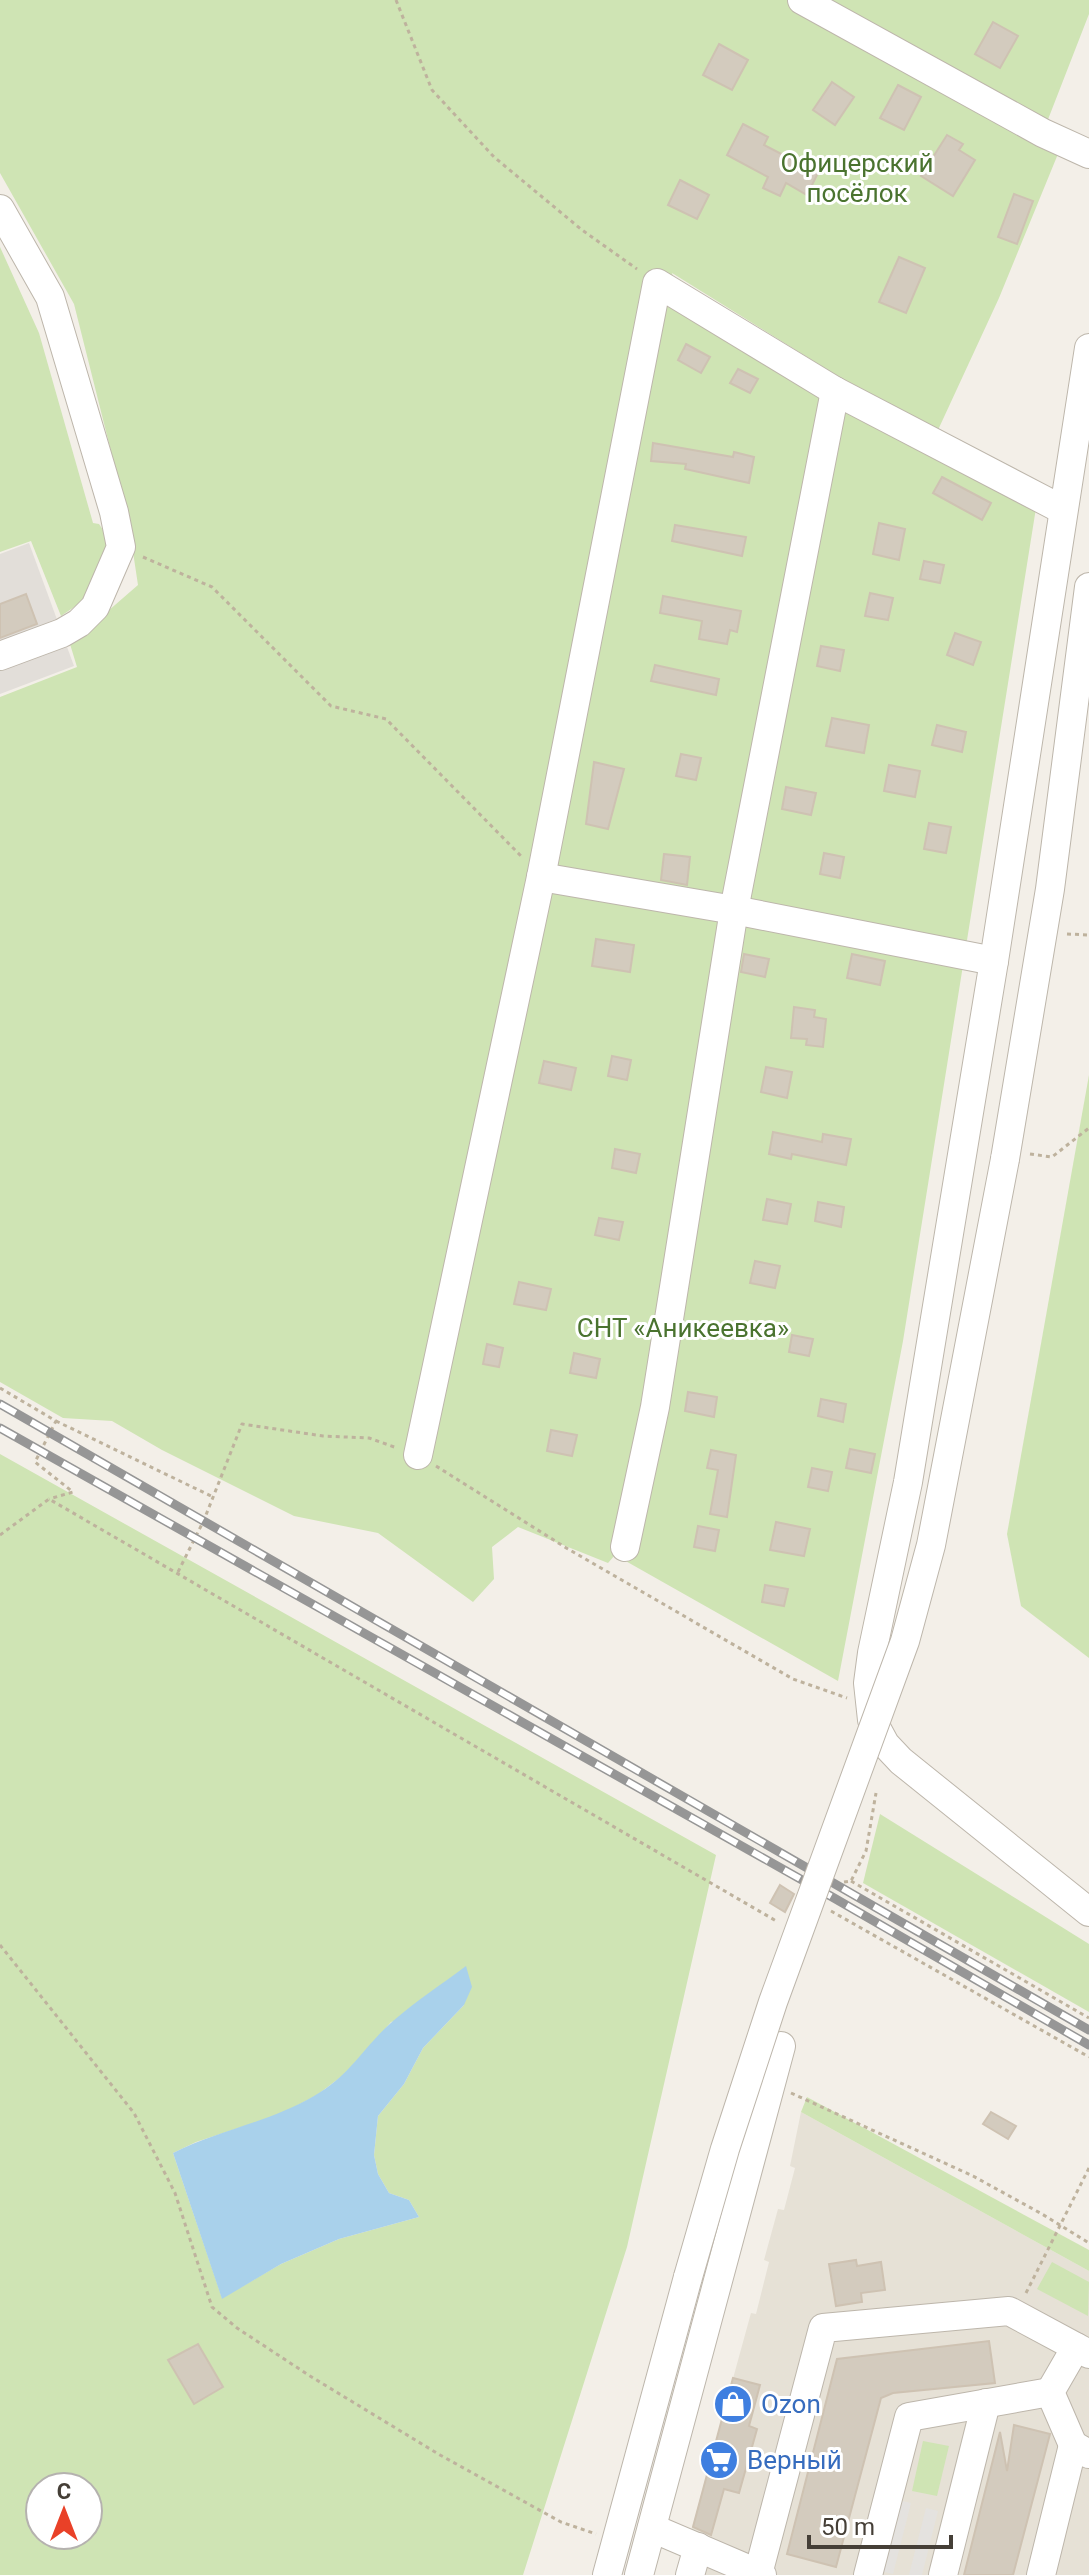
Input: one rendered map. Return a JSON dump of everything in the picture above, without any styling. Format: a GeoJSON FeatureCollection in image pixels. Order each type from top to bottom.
{"type":"FeatureCollection","features":[{"type":"Feature","properties":{"kind":"street"},"geometry":{"type":"LineString","coordinates":[[802,0],[1043,133],[1089,154]]}},
{"type":"Feature","properties":{"kind":"street"},"geometry":{"type":"LineString","coordinates":[[0,209],[50,297],[114,512],[121,547],[95,607],[79,623],[62,633],[0,656]]}},
{"type":"Feature","properties":{"kind":"street"},"geometry":{"type":"LineString","coordinates":[[418,1455],[541,877],[657,283],[835,391],[1063,510]]}},
{"type":"Feature","properties":{"kind":"street"},"geometry":{"type":"LineString","coordinates":[[1089,348],[994,961],[908,1482],[872,1653],[869,1705],[877,1732],[901,1761],[1089,1912]]}},
{"type":"Feature","properties":{"kind":"street"},"geometry":{"type":"LineString","coordinates":[[625,1547],[655,1407],[734,910],[835,391]]}},
{"type":"Feature","properties":{"kind":"street"},"geometry":{"type":"LineString","coordinates":[[607,2575],[725,2149],[773,2002],[905,1641],[931,1545],[1006,1155],[1050,889],[1089,587]]}},
{"type":"Feature","properties":{"kind":"street"},"geometry":{"type":"LineString","coordinates":[[541,877],[734,910],[994,961]]}},
{"type":"Feature","properties":{"kind":"street"},"geometry":{"type":"LineString","coordinates":[[639,2575],[781,2046]]}},
{"type":"Feature","properties":{"kind":"street"},"geometry":{"type":"LineString","coordinates":[[652,2528],[760,2574],[823,2328],[1009,2311],[1083,2350],[1050,2392],[909,2417],[868,2575]]}},
{"type":"Feature","properties":{"kind":"street"},"geometry":{"type":"LineString","coordinates":[[1041,2575],[1081,2450],[1050,2392]]}},
{"type":"Feature","properties":{"kind":"street"},"geometry":{"type":"LineString","coordinates":[[943,2575],[986,2403]]}},
{"type":"Feature","properties":{"kind":"street"},"geometry":{"type":"LineString","coordinates":[[690,2575],[698,2547]]}},
{"type":"Feature","properties":{"kind":"path"},"geometry":{"type":"LineString","coordinates":[[396,0],[432,90],[484,146],[582,230],[657,283]]}},
{"type":"Feature","properties":{"kind":"path"},"geometry":{"type":"LineString","coordinates":[[121,547],[212,587],[331,706],[386,719],[541,877]]}},
{"type":"Feature","properties":{"kind":"path"},"geometry":{"type":"LineString","coordinates":[[1006,1155],[1052,1157],[1089,1128]]}},
{"type":"Feature","properties":{"kind":"path"},"geometry":{"type":"LineString","coordinates":[[0,1388],[56,1421],[213,1497]]}},
{"type":"Feature","properties":{"kind":"path"},"geometry":{"type":"LineString","coordinates":[[0,1535],[49,1499],[73,1492],[35,1462],[56,1421]]}},
{"type":"Feature","properties":{"kind":"path"},"geometry":{"type":"LineString","coordinates":[[178,1572],[242,1424],[323,1436],[369,1438],[418,1455],[568,1549],[793,1679],[869,1705]]}},
{"type":"Feature","properties":{"kind":"path"},"geometry":{"type":"LineString","coordinates":[[49,1499],[779,1922]]}},
{"type":"Feature","properties":{"kind":"path"},"geometry":{"type":"LineString","coordinates":[[851,1881],[866,1851],[877,1790]]}},
{"type":"Feature","properties":{"kind":"path"},"geometry":{"type":"LineString","coordinates":[[841,1887],[845,1880],[851,1881],[1089,2018]]}},
{"type":"Feature","properties":{"kind":"path"},"geometry":{"type":"LineString","coordinates":[[845,1917],[1089,2057]]}},
{"type":"Feature","properties":{"kind":"path"},"geometry":{"type":"LineString","coordinates":[[0,1945],[134,2113],[175,2193],[212,2307],[237,2328],[310,2376],[440,2455],[561,2522],[616,2542]]}},
{"type":"Feature","properties":{"kind":"path"},"geometry":{"type":"LineString","coordinates":[[784,2090],[973,2176],[1089,2243]]}},
{"type":"Feature","properties":{"kind":"path"},"geometry":{"type":"LineString","coordinates":[[1014,2314],[1062,2226],[1089,2168]]}},
{"type":"Feature","properties":{"kind":"shaded area"},"geometry":{"type":"Polygon","coordinates":[[[29,543],[74,666],[0,694],[0,554],[29,543]]]}},
{"type":"Feature","properties":{"kind":"shaded area"},"geometry":{"type":"Polygon","coordinates":[[[801,2112],[1089,2271],[1089,2575],[679,2575],[751,2313],[756,2314],[769,2262],[764,2260],[778,2209],[784,2210],[795,2168],[790,2166],[801,2112]]]}},
{"type":"Feature","properties":{"kind":"shaded area"},"geometry":{"type":"Polygon","coordinates":[[[898,2500],[911,2503],[893,2574],[880,2571],[898,2500]]]}},
{"type":"Feature","properties":{"kind":"shaded area"},"geometry":{"type":"Polygon","coordinates":[[[926,2508],[938,2511],[922,2575],[909,2575],[926,2508]]]}},
{"type":"Feature","properties":{"kind":"green space"},"geometry":{"type":"Polygon","coordinates":[[[0,0],[1089,0],[1089,14],[1040,140],[1060,149],[999,298],[938,430],[844,380],[672,273],[675,285],[1036,508],[903,1341],[838,1681],[615,1555],[608,1563],[518,1527],[492,1547],[494,1579],[473,1602],[378,1533],[294,1516],[162,1450],[112,1421],[63,1418],[0,1382],[0,697],[77,667],[70,644],[138,585],[128,519],[74,304],[0,173],[0,0]]]}},
{"type":"Feature","properties":{"kind":"green space"},"geometry":{"type":"Polygon","coordinates":[[[0,247],[39,333],[93,523],[99,524],[109,539],[83,601],[61,616],[31,541],[0,552],[0,247]]]}},
{"type":"Feature","properties":{"kind":"green space"},"geometry":{"type":"Polygon","coordinates":[[[1089,1075],[1089,1658],[1021,1606],[1007,1534],[1089,1075]]]}},
{"type":"Feature","properties":{"kind":"green space"},"geometry":{"type":"Polygon","coordinates":[[[0,1454],[716,1855],[627,2247],[523,2575],[0,2575],[0,1454]],[[464,2005],[391,2022],[350,2070],[317,2095],[281,2114],[196,2142],[173,2153],[222,2298],[281,2264],[339,2239],[419,2217],[409,2200],[389,2193],[378,2174],[374,2155],[378,2116],[404,2084],[423,2048],[464,2005]]]}},
{"type":"Feature","properties":{"kind":"green space"},"geometry":{"type":"Polygon","coordinates":[[[880,1814],[1089,1944],[1089,2012],[863,1883],[880,1814]]]}},
{"type":"Feature","properties":{"kind":"green space"},"geometry":{"type":"Polygon","coordinates":[[[807,2097],[1089,2250],[1089,2271],[801,2112],[807,2097]]]}},
{"type":"Feature","properties":{"kind":"green space"},"geometry":{"type":"Polygon","coordinates":[[[1052,2262],[1089,2282],[1088,2316],[1037,2289],[1052,2262]]]}},
{"type":"Feature","properties":{"kind":"green space"},"geometry":{"type":"Polygon","coordinates":[[[923,2441],[949,2446],[937,2496],[912,2491],[923,2441]]]}},
{"type":"Feature","properties":{"kind":"water"},"geometry":{"type":"Polygon","coordinates":[[[466,1966],[472,1987],[464,2005],[423,2048],[404,2084],[378,2116],[374,2155],[378,2174],[389,2193],[409,2200],[419,2217],[339,2239],[281,2264],[222,2299],[173,2153],[280,2113],[327,2088],[393,2021],[466,1966]]]}},
{"type":"Feature","properties":{"kind":"building"},"geometry":{"type":"Polygon","coordinates":[[[993,22],[1018,36],[1000,68],[975,54],[993,22]]]}},
{"type":"Feature","properties":{"kind":"building"},"geometry":{"type":"Polygon","coordinates":[[[719,44],[748,60],[732,90],[703,75],[719,44]]]}},
{"type":"Feature","properties":{"kind":"building"},"geometry":{"type":"Polygon","coordinates":[[[832,82],[854,97],[835,125],[813,110],[832,82]]]}},
{"type":"Feature","properties":{"kind":"building"},"geometry":{"type":"Polygon","coordinates":[[[898,85],[921,97],[904,130],[880,118],[898,85]]]}},
{"type":"Feature","properties":{"kind":"building"},"geometry":{"type":"Polygon","coordinates":[[[743,124],[768,137],[764,145],[818,173],[807,195],[786,183],[780,196],[763,188],[768,177],[727,155],[743,124]]]}},
{"type":"Feature","properties":{"kind":"building"},"geometry":{"type":"Polygon","coordinates":[[[947,135],[963,144],[959,150],[975,160],[953,196],[921,176],[947,135]]]}},
{"type":"Feature","properties":{"kind":"building"},"geometry":{"type":"Polygon","coordinates":[[[680,180],[709,195],[697,219],[668,205],[680,180]]]}},
{"type":"Feature","properties":{"kind":"building"},"geometry":{"type":"Polygon","coordinates":[[[1014,194],[1033,201],[1017,244],[998,237],[1014,194]]]}},
{"type":"Feature","properties":{"kind":"building"},"geometry":{"type":"Polygon","coordinates":[[[899,257],[925,268],[906,313],[879,302],[899,257]]]}},
{"type":"Feature","properties":{"kind":"building"},"geometry":{"type":"Polygon","coordinates":[[[686,344],[710,357],[701,373],[678,360],[686,344]]]}},
{"type":"Feature","properties":{"kind":"building"},"geometry":{"type":"Polygon","coordinates":[[[738,369],[758,379],[750,393],[730,383],[738,369]]]}},
{"type":"Feature","properties":{"kind":"building"},"geometry":{"type":"Polygon","coordinates":[[[653,443],[733,457],[734,452],[754,457],[749,483],[685,469],[686,464],[651,461],[653,443]]]}},
{"type":"Feature","properties":{"kind":"building"},"geometry":{"type":"Polygon","coordinates":[[[942,477],[991,503],[982,520],[933,493],[942,477]]]}},
{"type":"Feature","properties":{"kind":"building"},"geometry":{"type":"Polygon","coordinates":[[[879,523],[905,529],[899,560],[873,554],[879,523]]]}},
{"type":"Feature","properties":{"kind":"building"},"geometry":{"type":"Polygon","coordinates":[[[675,525],[746,537],[742,556],[672,541],[675,525]]]}},
{"type":"Feature","properties":{"kind":"building"},"geometry":{"type":"Polygon","coordinates":[[[924,561],[944,565],[940,583],[920,579],[924,561]]]}},
{"type":"Feature","properties":{"kind":"building"},"geometry":{"type":"Polygon","coordinates":[[[870,593],[893,598],[888,620],[865,616],[870,593]]]}},
{"type":"Feature","properties":{"kind":"building"},"geometry":{"type":"Polygon","coordinates":[[[26,594],[37,624],[0,638],[0,604],[26,594]]]}},
{"type":"Feature","properties":{"kind":"building"},"geometry":{"type":"Polygon","coordinates":[[[663,596],[741,611],[737,632],[730,630],[727,644],[699,639],[702,621],[660,613],[663,596]]]}},
{"type":"Feature","properties":{"kind":"building"},"geometry":{"type":"Polygon","coordinates":[[[955,633],[981,642],[973,665],[947,655],[955,633]]]}},
{"type":"Feature","properties":{"kind":"building"},"geometry":{"type":"Polygon","coordinates":[[[821,646],[844,650],[840,671],[817,666],[821,646]]]}},
{"type":"Feature","properties":{"kind":"building"},"geometry":{"type":"Polygon","coordinates":[[[655,665],[719,679],[716,695],[651,681],[655,665]]]}},
{"type":"Feature","properties":{"kind":"building"},"geometry":{"type":"Polygon","coordinates":[[[832,718],[869,725],[864,753],[826,746],[832,718]]]}},
{"type":"Feature","properties":{"kind":"building"},"geometry":{"type":"Polygon","coordinates":[[[937,725],[966,732],[962,752],[932,745],[937,725]]]}},
{"type":"Feature","properties":{"kind":"building"},"geometry":{"type":"Polygon","coordinates":[[[681,754],[701,758],[696,780],[676,776],[681,754]]]}},
{"type":"Feature","properties":{"kind":"building"},"geometry":{"type":"Polygon","coordinates":[[[594,762],[624,769],[608,829],[586,824],[594,762]]]}},
{"type":"Feature","properties":{"kind":"building"},"geometry":{"type":"Polygon","coordinates":[[[889,765],[920,771],[915,797],[884,791],[889,765]]]}},
{"type":"Feature","properties":{"kind":"building"},"geometry":{"type":"Polygon","coordinates":[[[786,787],[816,793],[811,815],[782,809],[786,787]]]}},
{"type":"Feature","properties":{"kind":"building"},"geometry":{"type":"Polygon","coordinates":[[[929,823],[951,827],[946,853],[924,849],[929,823]]]}},
{"type":"Feature","properties":{"kind":"building"},"geometry":{"type":"Polygon","coordinates":[[[824,853],[844,857],[840,878],[820,874],[824,853]]]}},
{"type":"Feature","properties":{"kind":"building"},"geometry":{"type":"Polygon","coordinates":[[[664,854],[690,857],[687,885],[661,880],[664,854]]]}},
{"type":"Feature","properties":{"kind":"building"},"geometry":{"type":"Polygon","coordinates":[[[596,939],[634,945],[630,972],[592,966],[596,939]]]}},
{"type":"Feature","properties":{"kind":"building"},"geometry":{"type":"Polygon","coordinates":[[[744,954],[769,959],[765,977],[741,972],[744,954]]]}},
{"type":"Feature","properties":{"kind":"building"},"geometry":{"type":"Polygon","coordinates":[[[852,954],[885,961],[880,985],[847,978],[852,954]]]}},
{"type":"Feature","properties":{"kind":"building"},"geometry":{"type":"Polygon","coordinates":[[[794,1007],[815,1010],[814,1017],[826,1019],[823,1047],[806,1045],[807,1039],[791,1038],[794,1007]]]}},
{"type":"Feature","properties":{"kind":"building"},"geometry":{"type":"Polygon","coordinates":[[[612,1056],[631,1060],[627,1080],[608,1076],[612,1056]]]}},
{"type":"Feature","properties":{"kind":"building"},"geometry":{"type":"Polygon","coordinates":[[[544,1061],[576,1068],[571,1090],[539,1083],[544,1061]]]}},
{"type":"Feature","properties":{"kind":"building"},"geometry":{"type":"Polygon","coordinates":[[[766,1067],[792,1072],[787,1098],[761,1092],[766,1067]]]}},
{"type":"Feature","properties":{"kind":"building"},"geometry":{"type":"Polygon","coordinates":[[[773,1132],[822,1142],[823,1134],[851,1139],[846,1165],[792,1154],[791,1159],[769,1154],[773,1132]]]}},
{"type":"Feature","properties":{"kind":"building"},"geometry":{"type":"Polygon","coordinates":[[[615,1149],[640,1154],[636,1173],[612,1168],[615,1149]]]}},
{"type":"Feature","properties":{"kind":"building"},"geometry":{"type":"Polygon","coordinates":[[[767,1199],[791,1204],[787,1224],[763,1220],[767,1199]]]}},
{"type":"Feature","properties":{"kind":"building"},"geometry":{"type":"Polygon","coordinates":[[[818,1202],[844,1207],[841,1227],[815,1221],[818,1202]]]}},
{"type":"Feature","properties":{"kind":"building"},"geometry":{"type":"Polygon","coordinates":[[[599,1218],[623,1222],[619,1240],[595,1235],[599,1218]]]}},
{"type":"Feature","properties":{"kind":"building"},"geometry":{"type":"Polygon","coordinates":[[[755,1261],[780,1266],[775,1288],[750,1283],[755,1261]]]}},
{"type":"Feature","properties":{"kind":"building"},"geometry":{"type":"Polygon","coordinates":[[[519,1282],[551,1289],[546,1310],[514,1304],[519,1282]]]}},
{"type":"Feature","properties":{"kind":"building"},"geometry":{"type":"Polygon","coordinates":[[[792,1335],[813,1339],[809,1356],[789,1352],[792,1335]]]}},
{"type":"Feature","properties":{"kind":"building"},"geometry":{"type":"Polygon","coordinates":[[[487,1344],[503,1348],[499,1367],[483,1364],[487,1344]]]}},
{"type":"Feature","properties":{"kind":"building"},"geometry":{"type":"Polygon","coordinates":[[[574,1353],[600,1359],[596,1378],[570,1373],[574,1353]]]}},
{"type":"Feature","properties":{"kind":"building"},"geometry":{"type":"Polygon","coordinates":[[[688,1392],[717,1397],[714,1417],[685,1411],[688,1392]]]}},
{"type":"Feature","properties":{"kind":"building"},"geometry":{"type":"Polygon","coordinates":[[[821,1399],[846,1404],[843,1422],[818,1416],[821,1399]]]}},
{"type":"Feature","properties":{"kind":"building"},"geometry":{"type":"Polygon","coordinates":[[[551,1430],[577,1435],[572,1456],[547,1451],[551,1430]]]}},
{"type":"Feature","properties":{"kind":"building"},"geometry":{"type":"Polygon","coordinates":[[[850,1449],[875,1454],[871,1473],[846,1468],[850,1449]]]}},
{"type":"Feature","properties":{"kind":"building"},"geometry":{"type":"Polygon","coordinates":[[[711,1450],[736,1455],[727,1517],[710,1514],[718,1470],[707,1468],[711,1450]]]}},
{"type":"Feature","properties":{"kind":"building"},"geometry":{"type":"Polygon","coordinates":[[[812,1468],[832,1472],[828,1491],[808,1487],[812,1468]]]}},
{"type":"Feature","properties":{"kind":"building"},"geometry":{"type":"Polygon","coordinates":[[[776,1522],[810,1529],[804,1556],[770,1550],[776,1522]]]}},
{"type":"Feature","properties":{"kind":"building"},"geometry":{"type":"Polygon","coordinates":[[[698,1526],[719,1530],[715,1551],[694,1547],[698,1526]]]}},
{"type":"Feature","properties":{"kind":"building"},"geometry":{"type":"Polygon","coordinates":[[[765,1585],[788,1589],[784,1606],[762,1602],[765,1585]]]}},
{"type":"Feature","properties":{"kind":"building"},"geometry":{"type":"Polygon","coordinates":[[[780,1885],[794,1894],[785,1912],[770,1903],[780,1885]]]}},
{"type":"Feature","properties":{"kind":"building"},"geometry":{"type":"Polygon","coordinates":[[[991,2112],[1016,2126],[1008,2139],[983,2124],[991,2112]]]}},
{"type":"Feature","properties":{"kind":"building"},"geometry":{"type":"Polygon","coordinates":[[[856,2260],[857,2266],[881,2262],[885,2290],[861,2293],[862,2302],[836,2306],[829,2264],[856,2260]]]}},
{"type":"Feature","properties":{"kind":"building"},"geometry":{"type":"Polygon","coordinates":[[[989,2341],[995,2383],[893,2393],[881,2398],[836,2567],[787,2554],[837,2359],[989,2341]]]}},
{"type":"Feature","properties":{"kind":"building"},"geometry":{"type":"Polygon","coordinates":[[[198,2344],[223,2387],[194,2404],[168,2360],[198,2344]]]}},
{"type":"Feature","properties":{"kind":"building"},"geometry":{"type":"Polygon","coordinates":[[[733,2378],[760,2385],[749,2426],[757,2429],[739,2493],[724,2489],[711,2535],[693,2527],[733,2378]]]}},
{"type":"Feature","properties":{"kind":"building"},"geometry":{"type":"Polygon","coordinates":[[[1014,2425],[1050,2434],[1013,2575],[964,2575],[1000,2432],[1007,2471],[1014,2425]]]}},
{"type":"Feature","properties":{"kind":"railway"},"geometry":{"type":"LineString","coordinates":[[0,1404],[1089,2030]]}},
{"type":"Feature","properties":{"kind":"railway"},"geometry":{"type":"LineString","coordinates":[[0,1428],[1089,2045]]}},
{"type":"Feature","properties":{"kind":"place","name":"Ozon"},"geometry":{"type":"Point","coordinates":[733,2404]}},
{"type":"Feature","properties":{"kind":"place","name":"Верный"},"geometry":{"type":"Point","coordinates":[719,2460]}},
{"type":"Feature","properties":{"kind":"park label","name":"Офицерский посёлок"},"geometry":{"type":"Point","coordinates":[857,178]}},
{"type":"Feature","properties":{"kind":"park label","name":"СНТ «Аникеевка»"},"geometry":{"type":"Point","coordinates":[683,1328]}}]}
